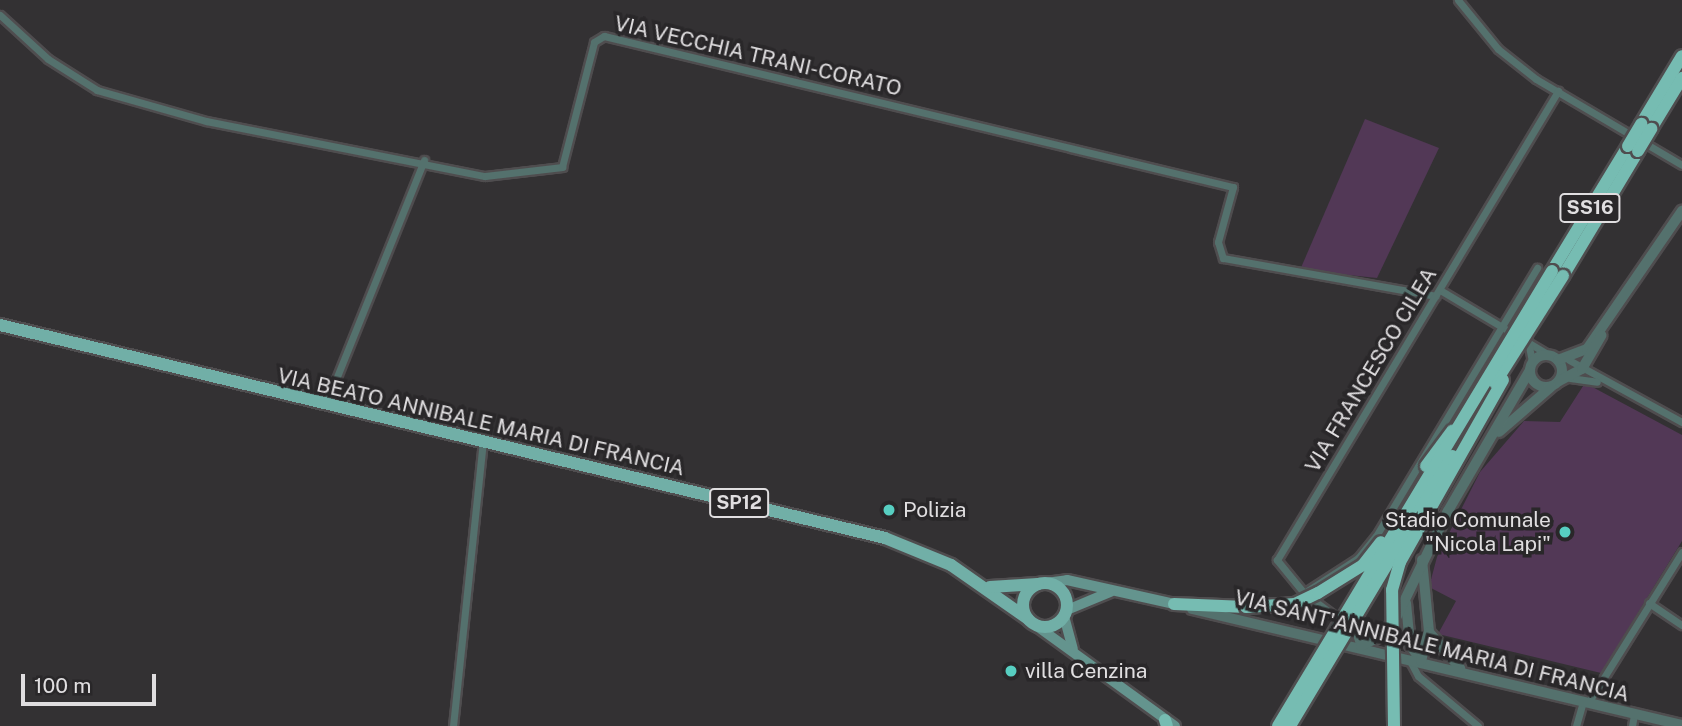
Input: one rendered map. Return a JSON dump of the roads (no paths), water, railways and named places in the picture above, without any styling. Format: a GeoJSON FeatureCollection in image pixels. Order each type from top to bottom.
{"type":"FeatureCollection","features":[{"type":"Feature","properties":{"kind":"highway","name":"SS16"},"geometry":{"type":"LineString","coordinates":[[1290,726],[1646,126],[1682,56]]}},
{"type":"Feature","properties":{"kind":"highway","name":"SS16"},"geometry":{"type":"LineString","coordinates":[[1646,126],[1682,78]]}},
{"type":"Feature","properties":{"kind":"highway","name":"SS16"},"geometry":{"type":"LineString","coordinates":[[1278,726],[1463,421],[1557,273]]}},
{"type":"Feature","properties":{"kind":"highway","name":"SS16"},"geometry":{"type":"LineString","coordinates":[[1394,726],[1392,590],[1400,562],[1557,273]]}},
{"type":"Feature","properties":{"kind":"highway","name":"SS16"},"geometry":{"type":"LineString","coordinates":[[1174,604],[1246,607],[1295,604],[1363,565],[1441,441],[1463,421]]}},
{"type":"Feature","properties":{"kind":"main road","name":"VIA BEATO ANNIBALE MARIA DI FRANCIA"},"geometry":{"type":"LineString","coordinates":[[0,325],[886,538],[986,586],[1031,622]]}},
{"type":"Feature","properties":{"kind":"main road"},"geometry":{"type":"LineString","coordinates":[[1169,724],[1031,622],[1024,599],[1042,584],[1067,580],[1174,604]]}},
{"type":"Feature","properties":{"kind":"main road","name":"VIA BEATO ANNIBALE MARIA DI FRANCIA"},"geometry":{"type":"LineString","coordinates":[[986,586],[1042,584]]}},
{"type":"Feature","properties":{"kind":"main road"},"geometry":{"type":"LineString","coordinates":[[1042,584],[1063,592],[1067,642],[1079,657]]}},
{"type":"Feature","properties":{"kind":"main road"},"geometry":{"type":"LineString","coordinates":[[1031,622],[1054,625],[1065,613],[1116,591]]}},
{"type":"Feature","properties":{"kind":"street"},"geometry":{"type":"LineString","coordinates":[[1458,0],[1498,49],[1558,91],[1682,165]]}},
{"type":"Feature","properties":{"kind":"street","name":"VIA VECCHIA TRANI-CORATO"},"geometry":{"type":"LineString","coordinates":[[0,15],[48,60],[97,90],[206,121],[424,160],[485,176],[562,167],[594,41],[604,36],[1233,187],[1218,251],[1232,261],[1299,274],[1377,281],[1438,293]]}},
{"type":"Feature","properties":{"kind":"street","name":"VIA FRANCESCO CILEA"},"geometry":{"type":"LineString","coordinates":[[1360,647],[1355,631],[1304,593],[1277,560],[1558,91]]}},
{"type":"Feature","properties":{"kind":"street"},"geometry":{"type":"LineString","coordinates":[[326,405],[424,160]]}},
{"type":"Feature","properties":{"kind":"street"},"geometry":{"type":"LineString","coordinates":[[1360,647],[1382,635],[1531,366],[1587,349],[1682,211]]}},
{"type":"Feature","properties":{"kind":"street"},"geometry":{"type":"LineString","coordinates":[[1304,593],[1358,558],[1376,536],[1537,268]]}},
{"type":"Feature","properties":{"kind":"street"},"geometry":{"type":"LineString","coordinates":[[1438,293],[1502,325],[1602,383],[1682,422]]}},
{"type":"Feature","properties":{"kind":"street"},"geometry":{"type":"LineString","coordinates":[[1491,439],[1560,382],[1582,369],[1612,315]]}},
{"type":"Feature","properties":{"kind":"street"},"geometry":{"type":"LineString","coordinates":[[1528,341],[1531,366],[1537,384],[1602,383]]}},
{"type":"Feature","properties":{"kind":"street"},"geometry":{"type":"LineString","coordinates":[[1559,359],[1560,382]]}},
{"type":"Feature","properties":{"kind":"street"},"geometry":{"type":"LineString","coordinates":[[453,726],[483,442]]}},
{"type":"Feature","properties":{"kind":"street"},"geometry":{"type":"LineString","coordinates":[[1576,726],[1585,702],[1682,552]]}},
{"type":"Feature","properties":{"kind":"street"},"geometry":{"type":"LineString","coordinates":[[1421,661],[1429,632],[1422,559]]}},
{"type":"Feature","properties":{"kind":"street"},"geometry":{"type":"LineString","coordinates":[[1408,592],[1405,621],[1421,661]]}},
{"type":"Feature","properties":{"kind":"street"},"geometry":{"type":"LineString","coordinates":[[1650,603],[1682,625]]}},
{"type":"Feature","properties":{"kind":"street","name":"VIA SANT'ANNIBALE MARIA DI FRANCIA"},"geometry":{"type":"LineString","coordinates":[[1174,604],[1461,670],[1682,725]]}},
{"type":"Feature","properties":{"kind":"street"},"geometry":{"type":"LineString","coordinates":[[1429,632],[1461,670]]}},
{"type":"Feature","properties":{"kind":"street"},"geometry":{"type":"LineString","coordinates":[[1408,658],[1418,676],[1478,726]]}},
{"type":"Feature","properties":{"kind":"street"},"geometry":{"type":"LineString","coordinates":[[1632,726],[1634,715]]}},
{"type":"Feature","properties":{"kind":"place","name":"Polizia"},"geometry":{"type":"Point","coordinates":[889,510]}},
{"type":"Feature","properties":{"kind":"place","name":"Stadio Comunale \"Nicola Lapi\""},"geometry":{"type":"Point","coordinates":[1565,532]}},
{"type":"Feature","properties":{"kind":"place","name":"villa Cenzina"},"geometry":{"type":"Point","coordinates":[1011,671]}}]}
